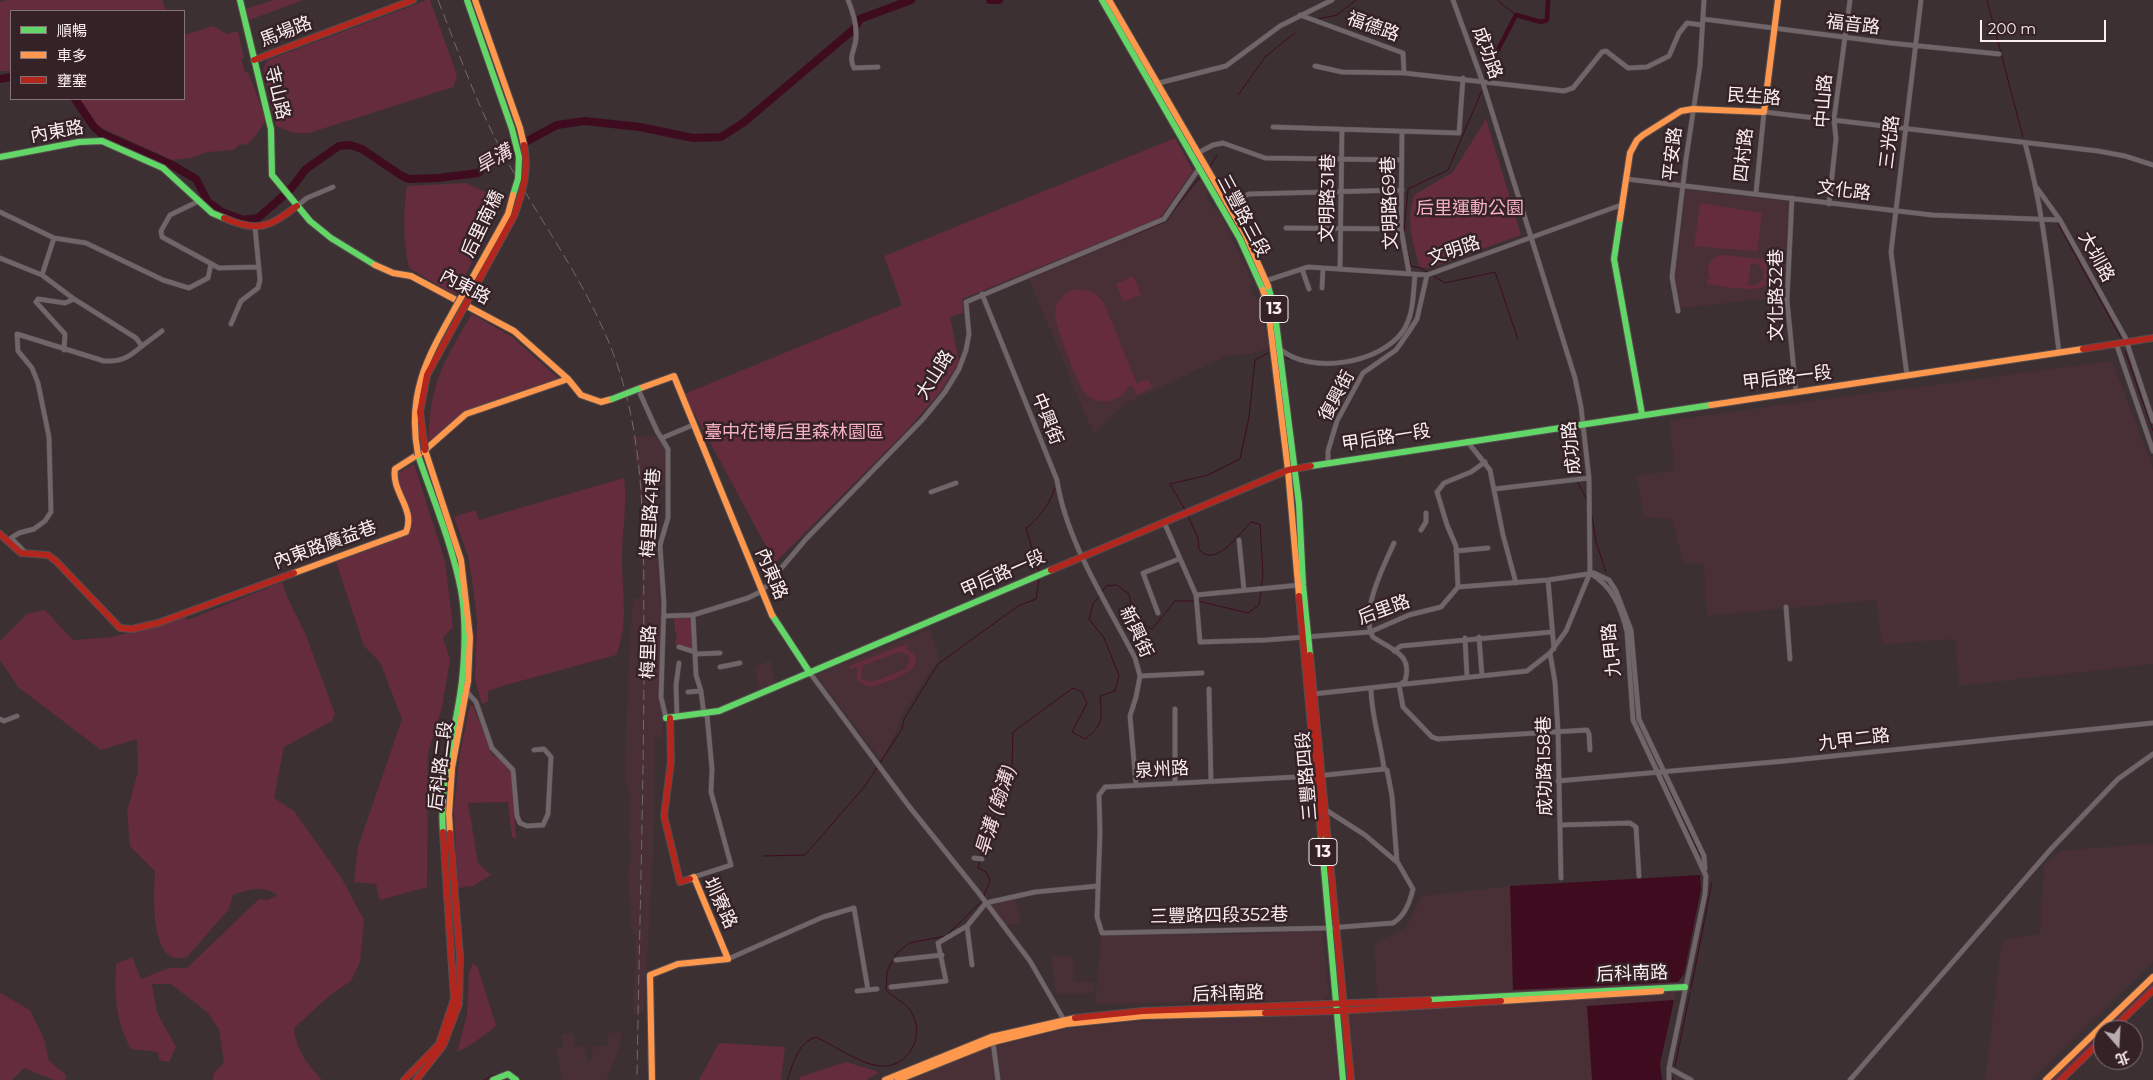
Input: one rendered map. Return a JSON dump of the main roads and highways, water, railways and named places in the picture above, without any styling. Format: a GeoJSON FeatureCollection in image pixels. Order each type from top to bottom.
{"type":"FeatureCollection","features":[{"type":"Feature","properties":{"kind":"waterway","name":"旱溝"},"geometry":{"type":"LineString","coordinates":[[76,100],[94,127],[102,134],[172,165],[196,179],[208,202],[222,212],[243,220],[258,218],[290,190],[306,169],[339,146],[350,145],[362,149],[409,179],[438,178],[478,173],[494,159],[557,125],[585,121],[640,127],[693,138],[721,137],[743,123],[854,29],[860,19],[911,0]]}},
{"type":"Feature","properties":{"kind":"waterway","name":"旱溝"},"geometry":{"type":"LineString","coordinates":[[990,0],[999,0]]}},
{"type":"Feature","properties":{"kind":"waterway"},"geometry":{"type":"LineString","coordinates":[[1318,19],[1337,15],[1356,0]]}},
{"type":"Feature","properties":{"kind":"waterway"},"geometry":{"type":"LineString","coordinates":[[1497,0],[1516,15]]}},
{"type":"Feature","properties":{"kind":"waterway"},"geometry":{"type":"LineString","coordinates":[[1488,69],[1516,15],[1541,22],[1547,20],[1548,0]]}},
{"type":"Feature","properties":{"kind":"waterway"},"geometry":{"type":"LineString","coordinates":[[1987,0],[2023,137]]}},
{"type":"Feature","properties":{"kind":"waterway"},"geometry":{"type":"LineString","coordinates":[[1238,95],[1266,56],[1295,33]]}},
{"type":"Feature","properties":{"kind":"waterway"},"geometry":{"type":"LineString","coordinates":[[1485,79],[1488,69]]}},
{"type":"Feature","properties":{"kind":"waterway","name":"旱溝"},"geometry":{"type":"LineString","coordinates":[[0,79],[10,77]]}},
{"type":"Feature","properties":{"kind":"waterway"},"geometry":{"type":"LineString","coordinates":[[1404,232],[1408,189],[1448,170],[1483,88]]}},
{"type":"Feature","properties":{"kind":"waterway"},"geometry":{"type":"LineString","coordinates":[[1210,167],[1217,155]]}},
{"type":"Feature","properties":{"kind":"waterway"},"geometry":{"type":"LineString","coordinates":[[1076,258],[1164,222],[1200,177]]}},
{"type":"Feature","properties":{"kind":"waterway"},"geometry":{"type":"LineString","coordinates":[[2057,222],[2121,338]]}},
{"type":"Feature","properties":{"kind":"waterway"},"geometry":{"type":"LineString","coordinates":[[1404,236],[1411,266],[1429,273]]}},
{"type":"Feature","properties":{"kind":"waterway"},"geometry":{"type":"LineString","coordinates":[[1432,275],[1445,283],[1495,272],[1518,339]]}},
{"type":"Feature","properties":{"kind":"waterway"},"geometry":{"type":"LineString","coordinates":[[2125,351],[2153,431]]}},
{"type":"Feature","properties":{"kind":"waterway","name":"旱溝 (翰溝)"},"geometry":{"type":"LineString","coordinates":[[1185,510],[1170,484],[1208,475],[1240,459],[1249,417],[1255,360],[1271,353]]}},
{"type":"Feature","properties":{"kind":"waterway","name":"旱溝 (翰溝)"},"geometry":{"type":"LineString","coordinates":[[1284,357],[1289,359]]}},
{"type":"Feature","properties":{"kind":"waterway"},"geometry":{"type":"LineString","coordinates":[[1577,481],[1587,500]]}},
{"type":"Feature","properties":{"kind":"waterway"},"geometry":{"type":"LineString","coordinates":[[1039,572],[1026,528],[1044,510],[1055,488]]}},
{"type":"Feature","properties":{"kind":"waterway","name":"旱溝 (翰溝)"},"geometry":{"type":"LineString","coordinates":[[1188,516],[1198,538],[1199,550],[1213,555],[1234,541],[1251,522],[1260,524],[1263,575],[1261,588]]}},
{"type":"Feature","properties":{"kind":"waterway"},"geometry":{"type":"LineString","coordinates":[[1592,516],[1596,542],[1606,572]]}},
{"type":"Feature","properties":{"kind":"waterway"},"geometry":{"type":"LineString","coordinates":[[763,856],[805,855],[865,786],[902,729],[904,719],[938,664],[1018,606],[1036,599],[1039,579]]}},
{"type":"Feature","properties":{"kind":"waterway","name":"旱溝 (翰溝)"},"geometry":{"type":"LineString","coordinates":[[1102,592],[1106,586],[1117,585],[1129,594],[1134,619],[1152,629],[1175,601],[1194,601]]}},
{"type":"Feature","properties":{"kind":"waterway","name":"旱溝 (翰溝)"},"geometry":{"type":"LineString","coordinates":[[1198,601],[1248,613],[1259,605],[1261,592]]}},
{"type":"Feature","properties":{"kind":"waterway","name":"旱溝 (翰溝)"},"geometry":{"type":"LineString","coordinates":[[984,896],[990,880],[986,872],[978,868],[983,848],[1012,765],[1013,732],[1073,688],[1082,692],[1087,703],[1072,732],[1085,739],[1099,725],[1101,716],[1100,696],[1115,691],[1119,675],[1104,638],[1089,619],[1093,604],[1099,596]]}},
{"type":"Feature","properties":{"kind":"waterway"},"geometry":{"type":"LineString","coordinates":[[1646,743],[1657,766]]}},
{"type":"Feature","properties":{"kind":"waterway"},"geometry":{"type":"LineString","coordinates":[[1663,778],[1700,855]]}},
{"type":"Feature","properties":{"kind":"waterway"},"geometry":{"type":"LineString","coordinates":[[1691,989],[1712,882]]}},
{"type":"Feature","properties":{"kind":"waterway","name":"旱溝 (翰溝)"},"geometry":{"type":"LineString","coordinates":[[787,1080],[800,1049],[804,1044],[816,1037],[855,1058],[879,1066],[899,1062],[906,1056],[916,1039],[915,1020],[908,1007],[886,990],[887,971],[897,953],[909,943],[946,936],[983,900]]}},
{"type":"Feature","properties":{"kind":"waterway"},"geometry":{"type":"LineString","coordinates":[[1675,1066],[1690,993]]}},
{"type":"Feature","properties":{"kind":"waterway","name":"旱溝 (翰溝)"},"geometry":{"type":"LineString","coordinates":[[484,1080],[493,1075],[499,1075]]}},
{"type":"Feature","properties":{"kind":"railway"},"geometry":{"type":"LineString","coordinates":[[438,0],[471,84],[499,146],[568,262],[607,337],[627,398],[634,433],[642,503],[644,574],[637,1080]]}},
{"type":"Feature","properties":{"kind":"park label","name":"后里運動公園"},"geometry":{"type":"Point","coordinates":[1470,209]}},
{"type":"Feature","properties":{"kind":"park label","name":"臺中花博后里森林園區"},"geometry":{"type":"Point","coordinates":[794,433]}}]}
